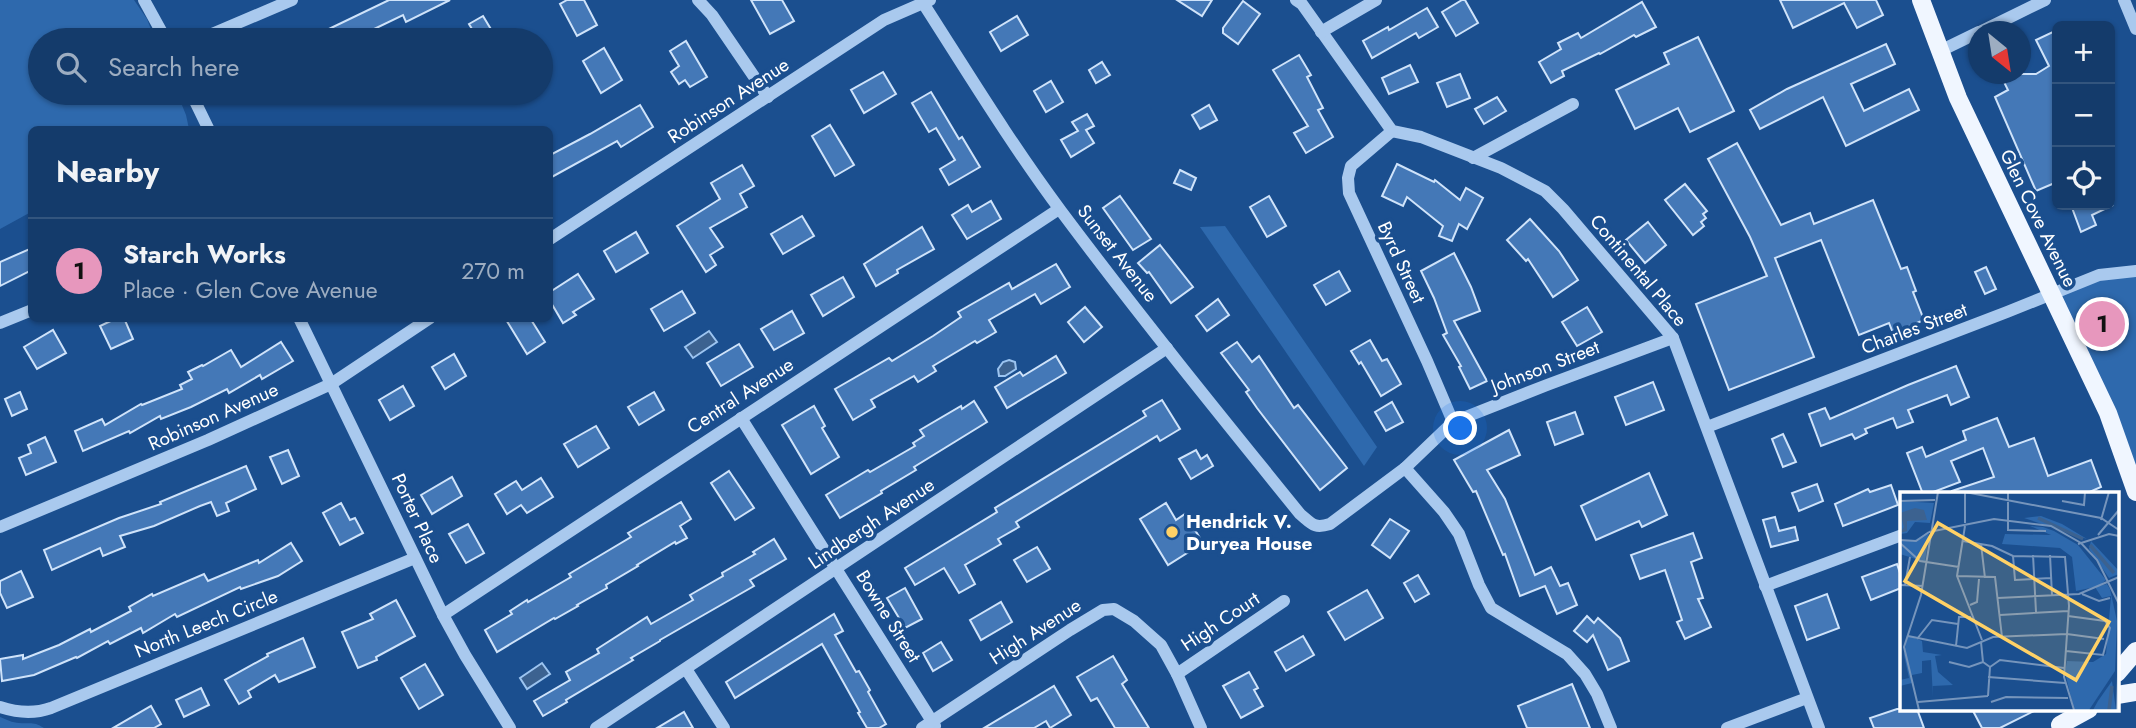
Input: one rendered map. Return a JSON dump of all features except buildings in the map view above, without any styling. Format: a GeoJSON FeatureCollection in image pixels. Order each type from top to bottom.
{"type":"FeatureCollection","features":[{"type":"Feature","properties":{"kind":"main road","name":"Glen Cove Avenue"},"geometry":{"type":"LineString","coordinates":[[1921,0],[1958,98],[2108,413],[2136,492]]}},
{"type":"Feature","properties":{"kind":"main road"},"geometry":{"type":"LineString","coordinates":[[2118,672],[2136,651]]}},
{"type":"Feature","properties":{"kind":"main road"},"geometry":{"type":"LineString","coordinates":[[2118,695],[2136,692]]}},
{"type":"Feature","properties":{"kind":"main road"},"geometry":{"type":"LineString","coordinates":[[2059,727],[2078,710]]}},
{"type":"Feature","properties":{"kind":"main road"},"geometry":{"type":"LineString","coordinates":[[2059,727],[2087,710]]}},
{"type":"Feature","properties":{"kind":"street"},"geometry":{"type":"LineString","coordinates":[[144,0],[159,28]]}},
{"type":"Feature","properties":{"kind":"street"},"geometry":{"type":"LineString","coordinates":[[226,28],[292,0]]}},
{"type":"Feature","properties":{"kind":"street"},"geometry":{"type":"LineString","coordinates":[[698,0],[712,15],[768,97]]}},
{"type":"Feature","properties":{"kind":"street"},"geometry":{"type":"LineString","coordinates":[[1296,0],[1302,4],[1392,131]]}},
{"type":"Feature","properties":{"kind":"street"},"geometry":{"type":"LineString","coordinates":[[1321,32],[1377,0]]}},
{"type":"Feature","properties":{"kind":"street"},"geometry":{"type":"LineString","coordinates":[[2002,21],[2045,0]]}},
{"type":"Feature","properties":{"kind":"street"},"geometry":{"type":"LineString","coordinates":[[2124,0],[2136,29]]}},
{"type":"Feature","properties":{"kind":"street","name":"Robinson Avenue"},"geometry":{"type":"LineString","coordinates":[[553,237],[884,20],[927,2]]}},
{"type":"Feature","properties":{"kind":"street","name":"Sunset Avenue"},"geometry":{"type":"LineString","coordinates":[[927,2],[986,102],[1059,209],[1300,514]]}},
{"type":"Feature","properties":{"kind":"street"},"geometry":{"type":"LineString","coordinates":[[1940,51],[1968,37]]}},
{"type":"Feature","properties":{"kind":"street"},"geometry":{"type":"LineString","coordinates":[[1474,158],[1573,104]]}},
{"type":"Feature","properties":{"kind":"street"},"geometry":{"type":"LineString","coordinates":[[197,105],[207,126]]}},
{"type":"Feature","properties":{"kind":"street","name":"Continental Place"},"geometry":{"type":"LineString","coordinates":[[1392,131],[1421,137],[1501,169],[1545,191],[1673,338],[1819,728]]}},
{"type":"Feature","properties":{"kind":"street","name":"Byrd Street"},"geometry":{"type":"LineString","coordinates":[[1392,131],[1351,166],[1348,178],[1349,193],[1454,422]]}},
{"type":"Feature","properties":{"kind":"street","name":"Central Avenue"},"geometry":{"type":"LineString","coordinates":[[443,615],[1059,209]]}},
{"type":"Feature","properties":{"kind":"street","name":"Charles Street"},"geometry":{"type":"LineString","coordinates":[[1707,427],[2099,275],[2136,271]]}},
{"type":"Feature","properties":{"kind":"street"},"geometry":{"type":"LineString","coordinates":[[0,323],[28,312]]}},
{"type":"Feature","properties":{"kind":"street","name":"Porter Place"},"geometry":{"type":"LineString","coordinates":[[301,322],[443,615],[510,728]]}},
{"type":"Feature","properties":{"kind":"street","name":"Robinson Avenue"},"geometry":{"type":"LineString","coordinates":[[0,527],[208,440],[331,384],[424,322]]}},
{"type":"Feature","properties":{"kind":"street","name":"Johnson Street"},"geometry":{"type":"LineString","coordinates":[[1300,514],[1314,526],[1330,524],[1405,468],[1454,422],[1547,384],[1673,338]]}},
{"type":"Feature","properties":{"kind":"street","name":"Lindbergh Avenue"},"geometry":{"type":"LineString","coordinates":[[596,728],[1167,348]]}},
{"type":"Feature","properties":{"kind":"street","name":"Bowne Street"},"geometry":{"type":"LineString","coordinates":[[741,418],[930,726]]}},
{"type":"Feature","properties":{"kind":"street"},"geometry":{"type":"LineString","coordinates":[[1405,468],[1444,512],[1459,534],[1479,585],[1492,608],[1567,654],[1585,674],[1597,694],[1611,728]]}},
{"type":"Feature","properties":{"kind":"street"},"geometry":{"type":"LineString","coordinates":[[1765,586],[1900,536]]}},
{"type":"Feature","properties":{"kind":"street","name":"North Leech Circle"},"geometry":{"type":"LineString","coordinates":[[5,709],[40,712],[415,558]]}},
{"type":"Feature","properties":{"kind":"street","name":"High Court"},"geometry":{"type":"LineString","coordinates":[[1177,674],[1284,601]]}},
{"type":"Feature","properties":{"kind":"street","name":"High Avenue"},"geometry":{"type":"LineString","coordinates":[[930,726],[1070,630],[1103,610],[1114,609],[1161,645],[1177,674],[1200,728]]}},
{"type":"Feature","properties":{"kind":"street"},"geometry":{"type":"LineString","coordinates":[[686,669],[724,728]]}},
{"type":"Feature","properties":{"kind":"street"},"geometry":{"type":"LineString","coordinates":[[1727,728],[1807,698]]}},
{"type":"Feature","properties":{"kind":"shaded area"},"geometry":{"type":"Polygon","coordinates":[[[0,0],[134,0],[150,28],[28,28],[28,105],[182,105],[188,126],[28,126],[28,214],[0,229],[0,0]]]}},
{"type":"Feature","properties":{"kind":"shaded area"},"geometry":{"type":"Polygon","coordinates":[[[1225,226],[1377,447],[1364,466],[1200,227],[1225,226]]]}},
{"type":"Feature","properties":{"kind":"shaded area"},"geometry":{"type":"Polygon","coordinates":[[[2136,274],[2136,492],[2052,297],[2099,277],[2136,274]]]}},
{"type":"Feature","properties":{"kind":"shaded area"},"geometry":{"type":"Polygon","coordinates":[[[709,331],[717,342],[693,358],[685,347],[709,331]]]}},
{"type":"Feature","properties":{"kind":"shaded area"},"geometry":{"type":"Polygon","coordinates":[[[1003,362],[1015,362],[1016,369],[1005,376],[999,376],[998,369],[1003,362]]]}},
{"type":"Feature","properties":{"kind":"shaded area"},"geometry":{"type":"Polygon","coordinates":[[[542,663],[550,674],[527,689],[520,678],[542,663]]]}},
{"type":"Feature","properties":{"kind":"shaded area"},"geometry":{"type":"Polygon","coordinates":[[[0,717],[17,723],[35,724],[44,728],[0,728],[0,717]]]}},
{"type":"Feature","properties":{"kind":"place","name":"Starch Works"},"geometry":{"type":"Point","coordinates":[2102,324]}},
{"type":"Feature","properties":{"kind":"place","name":"Hendrick V. Duryea House"},"geometry":{"type":"Point","coordinates":[1172,532]}}]}
